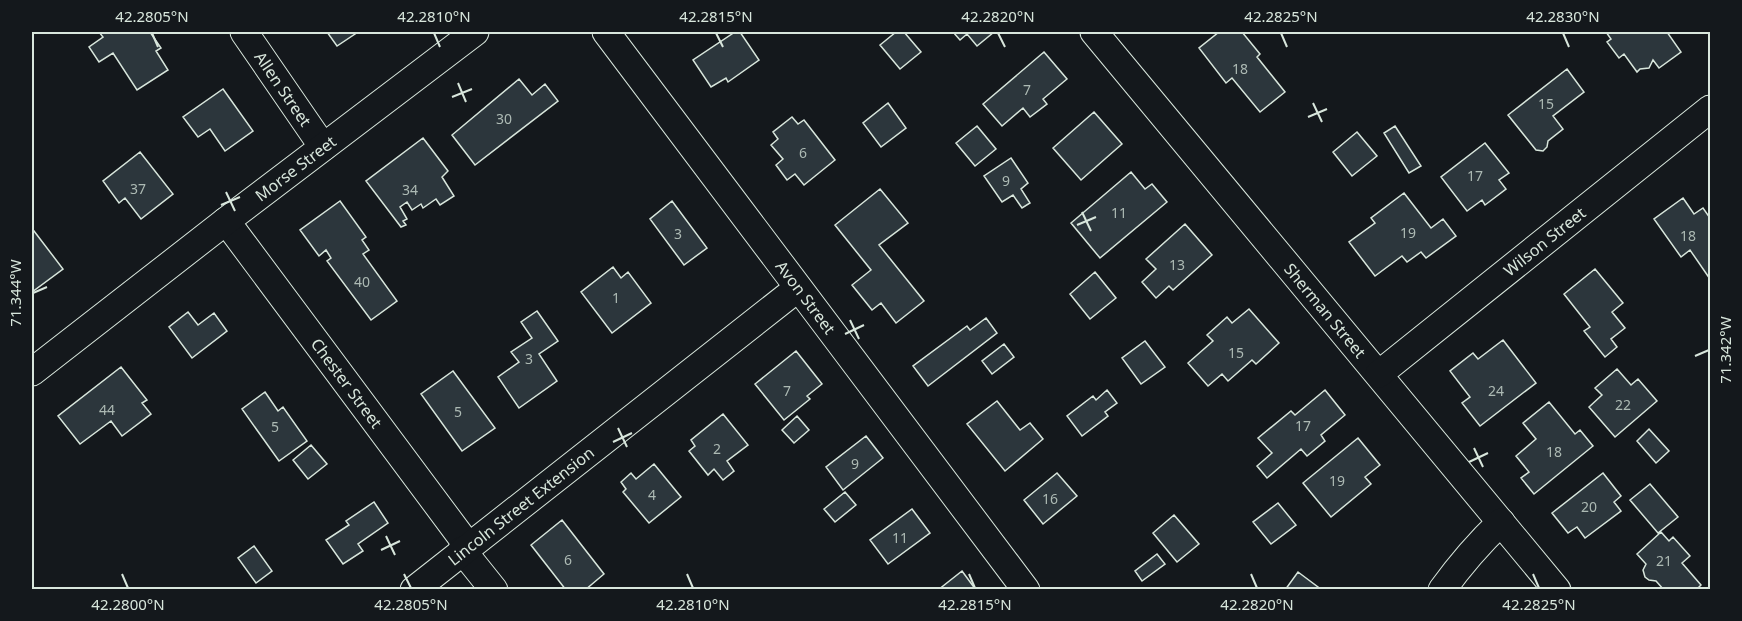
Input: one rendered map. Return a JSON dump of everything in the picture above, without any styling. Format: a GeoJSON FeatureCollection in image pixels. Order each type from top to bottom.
{"type":"FeatureCollection","features":[{"type":"Feature","properties":{"kind":"street","name":"Allen Street"},"geometry":{"type":"LineString","coordinates":[[244,32],[323,147]]}},
{"type":"Feature","properties":{"kind":"street","name":"Morse Street"},"geometry":{"type":"LineString","coordinates":[[32,372],[475,32]]}},
{"type":"Feature","properties":{"kind":"street","name":"Avon Street"},"geometry":{"type":"LineString","coordinates":[[606,32],[1026,590]]}},
{"type":"Feature","properties":{"kind":"street","name":"Sherman Street"},"geometry":{"type":"LineString","coordinates":[[1099,33],[1557,590]]}},
{"type":"Feature","properties":{"kind":"street","name":"Wilson Street"},"geometry":{"type":"LineString","coordinates":[[1379,375],[1710,109]]}},
{"type":"Feature","properties":{"kind":"street","name":"Chester Street"},"geometry":{"type":"LineString","coordinates":[[226,221],[494,590]]}},
{"type":"Feature","properties":{"kind":"street","name":"Lincoln Street Extension"},"geometry":{"type":"LineString","coordinates":[[414,590],[798,288]]}},
{"type":"Feature","properties":{"kind":"street"},"geometry":{"type":"LineString","coordinates":[[1442,590],[1458,567],[1501,522]]}},
{"type":"Feature","properties":{"kind":"building"},"geometry":{"type":"Polygon","coordinates":[[[99,32],[150,32],[161,48],[156,51],[168,70],[137,90],[113,53],[99,62],[89,47],[103,37],[99,32]]]}},
{"type":"Feature","properties":{"kind":"building"},"geometry":{"type":"Polygon","coordinates":[[[327,32],[358,32],[337,46],[327,32]]]}},
{"type":"Feature","properties":{"kind":"building"},"geometry":{"type":"Polygon","coordinates":[[[735,32],[740,32],[759,60],[728,82],[726,78],[711,87],[693,60],[735,32]]]}},
{"type":"Feature","properties":{"kind":"building"},"geometry":{"type":"Polygon","coordinates":[[[896,32],[904,32],[921,52],[900,69],[880,45],[896,32]]]}},
{"type":"Feature","properties":{"kind":"building"},"geometry":{"type":"Polygon","coordinates":[[[953,32],[994,32],[977,46],[967,34],[960,40],[953,32]]]}},
{"type":"Feature","properties":{"kind":"building"},"geometry":{"type":"Polygon","coordinates":[[[1219,32],[1242,32],[1260,54],[1257,57],[1285,92],[1260,112],[1232,78],[1226,83],[1199,48],[1219,32]]]}},
{"type":"Feature","properties":{"kind":"building"},"geometry":{"type":"Polygon","coordinates":[[[1606,32],[1667,32],[1681,52],[1659,68],[1653,60],[1649,68],[1640,69],[1637,72],[1624,54],[1619,58],[1607,42],[1611,39],[1606,32]]]}},
{"type":"Feature","properties":{"kind":"building"},"geometry":{"type":"Polygon","coordinates":[[[1044,52],[1067,79],[1043,99],[1047,104],[1030,117],[1023,108],[1002,126],[983,104],[1044,52]]]}},
{"type":"Feature","properties":{"kind":"building"},"geometry":{"type":"Polygon","coordinates":[[[1567,69],[1584,92],[1553,116],[1563,129],[1548,141],[1543,151],[1536,150],[1508,115],[1567,69]]]}},
{"type":"Feature","properties":{"kind":"building"},"geometry":{"type":"Polygon","coordinates":[[[519,79],[532,95],[545,84],[558,101],[475,165],[452,135],[519,79]]]}},
{"type":"Feature","properties":{"kind":"building"},"geometry":{"type":"Polygon","coordinates":[[[223,89],[253,131],[225,151],[210,129],[198,137],[183,117],[223,89]]]}},
{"type":"Feature","properties":{"kind":"building"},"geometry":{"type":"Polygon","coordinates":[[[888,103],[906,128],[881,147],[863,123],[888,103]]]}},
{"type":"Feature","properties":{"kind":"building"},"geometry":{"type":"Polygon","coordinates":[[[1094,112],[1122,144],[1081,180],[1053,148],[1094,112]]]}},
{"type":"Feature","properties":{"kind":"building"},"geometry":{"type":"Polygon","coordinates":[[[792,117],[798,124],[804,120],[835,160],[804,185],[795,174],[787,180],[776,165],[783,159],[771,145],[778,139],[773,132],[792,117]]]}},
{"type":"Feature","properties":{"kind":"building"},"geometry":{"type":"Polygon","coordinates":[[[977,126],[996,149],[975,166],[956,143],[977,126]]]}},
{"type":"Feature","properties":{"kind":"building"},"geometry":{"type":"Polygon","coordinates":[[[1395,126],[1421,166],[1409,173],[1384,133],[1395,126]]]}},
{"type":"Feature","properties":{"kind":"building"},"geometry":{"type":"Polygon","coordinates":[[[1357,132],[1377,156],[1352,176],[1333,152],[1357,132]]]}},
{"type":"Feature","properties":{"kind":"building"},"geometry":{"type":"Polygon","coordinates":[[[423,138],[448,171],[442,177],[454,196],[440,205],[436,199],[423,208],[421,204],[412,210],[407,202],[400,207],[407,219],[403,221],[406,225],[401,227],[366,181],[423,138]]]}},
{"type":"Feature","properties":{"kind":"building"},"geometry":{"type":"Polygon","coordinates":[[[1485,143],[1509,173],[1499,180],[1506,189],[1485,205],[1482,200],[1467,211],[1441,177],[1485,143]]]}},
{"type":"Feature","properties":{"kind":"building"},"geometry":{"type":"Polygon","coordinates":[[[140,152],[173,194],[141,219],[125,198],[119,203],[103,181],[140,152]]]}},
{"type":"Feature","properties":{"kind":"building"},"geometry":{"type":"Polygon","coordinates":[[[1011,158],[1028,183],[1021,189],[1030,203],[1022,208],[1013,195],[1002,202],[984,176],[1011,158]]]}},
{"type":"Feature","properties":{"kind":"building"},"geometry":{"type":"Polygon","coordinates":[[[1131,172],[1145,189],[1152,184],[1167,202],[1100,258],[1071,223],[1131,172]]]}},
{"type":"Feature","properties":{"kind":"building"},"geometry":{"type":"Polygon","coordinates":[[[880,189],[908,223],[879,245],[924,301],[896,323],[881,303],[872,310],[852,285],[871,270],[835,225],[880,189]]]}},
{"type":"Feature","properties":{"kind":"building"},"geometry":{"type":"Polygon","coordinates":[[[1404,193],[1431,228],[1443,219],[1456,236],[1426,258],[1421,252],[1407,262],[1402,256],[1375,276],[1349,242],[1375,223],[1371,218],[1404,193]]]}},
{"type":"Feature","properties":{"kind":"building"},"geometry":{"type":"Polygon","coordinates":[[[1683,198],[1694,214],[1703,208],[1710,218],[1710,279],[1690,250],[1681,257],[1654,219],[1683,198]]]}},
{"type":"Feature","properties":{"kind":"building"},"geometry":{"type":"Polygon","coordinates":[[[340,201],[366,237],[362,240],[369,250],[363,254],[397,301],[371,320],[327,261],[331,258],[326,250],[319,256],[300,230],[340,201]]]}},
{"type":"Feature","properties":{"kind":"building"},"geometry":{"type":"Polygon","coordinates":[[[672,201],[707,248],[684,265],[650,219],[672,201]]]}},
{"type":"Feature","properties":{"kind":"building"},"geometry":{"type":"Polygon","coordinates":[[[1185,224],[1212,255],[1173,290],[1169,286],[1156,298],[1142,282],[1156,269],[1146,259],[1185,224]]]}},
{"type":"Feature","properties":{"kind":"building"},"geometry":{"type":"Polygon","coordinates":[[[34,231],[63,269],[32,292],[32,232],[34,231]]]}},
{"type":"Feature","properties":{"kind":"building"},"geometry":{"type":"Polygon","coordinates":[[[613,267],[621,278],[628,272],[651,303],[612,333],[581,292],[613,267]]]}},
{"type":"Feature","properties":{"kind":"building"},"geometry":{"type":"Polygon","coordinates":[[[1595,269],[1623,303],[1612,312],[1625,328],[1611,339],[1617,347],[1605,357],[1584,331],[1590,327],[1564,294],[1595,269]]]}},
{"type":"Feature","properties":{"kind":"building"},"geometry":{"type":"Polygon","coordinates":[[[1095,272],[1116,298],[1090,319],[1070,294],[1095,272]]]}},
{"type":"Feature","properties":{"kind":"building"},"geometry":{"type":"Polygon","coordinates":[[[1249,309],[1279,343],[1256,364],[1252,360],[1228,381],[1222,374],[1208,386],[1188,363],[1213,341],[1207,335],[1227,317],[1232,323],[1249,309]]]}},
{"type":"Feature","properties":{"kind":"building"},"geometry":{"type":"Polygon","coordinates":[[[537,311],[558,341],[539,354],[557,381],[519,408],[498,377],[519,362],[511,352],[532,338],[521,322],[537,311]]]}},
{"type":"Feature","properties":{"kind":"building"},"geometry":{"type":"Polygon","coordinates":[[[188,312],[198,325],[214,313],[227,331],[192,358],[169,327],[188,312]]]}},
{"type":"Feature","properties":{"kind":"building"},"geometry":{"type":"Polygon","coordinates":[[[986,318],[997,333],[928,386],[913,366],[967,326],[970,330],[986,318]]]}},
{"type":"Feature","properties":{"kind":"building"},"geometry":{"type":"Polygon","coordinates":[[[1503,340],[1536,383],[1480,426],[1462,403],[1470,397],[1450,371],[1473,353],[1478,359],[1503,340]]]}},
{"type":"Feature","properties":{"kind":"building"},"geometry":{"type":"Polygon","coordinates":[[[1145,341],[1165,367],[1141,384],[1122,358],[1145,341]]]}},
{"type":"Feature","properties":{"kind":"building"},"geometry":{"type":"Polygon","coordinates":[[[1004,344],[1014,357],[992,374],[982,361],[1004,344]]]}},
{"type":"Feature","properties":{"kind":"building"},"geometry":{"type":"Polygon","coordinates":[[[796,351],[822,384],[807,396],[810,399],[784,420],[755,384],[796,351]]]}},
{"type":"Feature","properties":{"kind":"building"},"geometry":{"type":"Polygon","coordinates":[[[121,367],[147,400],[142,403],[151,414],[122,436],[111,421],[80,444],[58,416],[121,367]]]}},
{"type":"Feature","properties":{"kind":"building"},"geometry":{"type":"Polygon","coordinates":[[[1617,369],[1631,385],[1638,379],[1657,401],[1615,437],[1589,407],[1602,395],[1595,388],[1617,369]]]}},
{"type":"Feature","properties":{"kind":"building"},"geometry":{"type":"Polygon","coordinates":[[[453,371],[495,428],[462,451],[421,394],[453,371]]]}},
{"type":"Feature","properties":{"kind":"building"},"geometry":{"type":"Polygon","coordinates":[[[1107,390],[1117,403],[1105,412],[1108,416],[1082,436],[1067,416],[1093,396],[1096,400],[1107,390]]]}},
{"type":"Feature","properties":{"kind":"building"},"geometry":{"type":"Polygon","coordinates":[[[1325,390],[1345,415],[1321,435],[1325,441],[1307,456],[1301,449],[1267,478],[1257,466],[1272,453],[1258,438],[1291,411],[1295,415],[1325,390]]]}},
{"type":"Feature","properties":{"kind":"building"},"geometry":{"type":"Polygon","coordinates":[[[265,392],[278,411],[283,407],[307,441],[279,461],[242,409],[265,392]]]}},
{"type":"Feature","properties":{"kind":"building"},"geometry":{"type":"Polygon","coordinates":[[[997,401],[1020,430],[1030,423],[1043,439],[1005,471],[967,424],[997,401]]]}},
{"type":"Feature","properties":{"kind":"building"},"geometry":{"type":"Polygon","coordinates":[[[1549,402],[1575,434],[1580,430],[1593,446],[1534,494],[1521,478],[1529,472],[1516,456],[1536,439],[1523,423],[1549,402]]]}},
{"type":"Feature","properties":{"kind":"building"},"geometry":{"type":"Polygon","coordinates":[[[723,414],[748,445],[727,461],[734,471],[723,480],[714,469],[708,475],[689,451],[695,446],[691,440],[723,414]]]}},
{"type":"Feature","properties":{"kind":"building"},"geometry":{"type":"Polygon","coordinates":[[[797,416],[809,430],[794,443],[782,430],[797,416]]]}},
{"type":"Feature","properties":{"kind":"building"},"geometry":{"type":"Polygon","coordinates":[[[1649,429],[1669,451],[1656,463],[1637,441],[1649,429]]]}},
{"type":"Feature","properties":{"kind":"building"},"geometry":{"type":"Polygon","coordinates":[[[866,436],[883,458],[843,490],[826,467],[866,436]]]}},
{"type":"Feature","properties":{"kind":"building"},"geometry":{"type":"Polygon","coordinates":[[[1358,438],[1380,465],[1365,477],[1371,484],[1331,517],[1303,483],[1358,438]]]}},
{"type":"Feature","properties":{"kind":"building"},"geometry":{"type":"Polygon","coordinates":[[[311,445],[327,464],[308,479],[293,460],[311,445]]]}},
{"type":"Feature","properties":{"kind":"building"},"geometry":{"type":"Polygon","coordinates":[[[654,464],[681,497],[649,523],[623,492],[626,489],[621,482],[631,473],[636,479],[654,464]]]}},
{"type":"Feature","properties":{"kind":"building"},"geometry":{"type":"Polygon","coordinates":[[[1057,473],[1077,496],[1043,524],[1024,500],[1057,473]]]}},
{"type":"Feature","properties":{"kind":"building"},"geometry":{"type":"Polygon","coordinates":[[[1603,473],[1621,496],[1614,502],[1621,511],[1585,538],[1577,527],[1568,533],[1552,513],[1603,473]]]}},
{"type":"Feature","properties":{"kind":"building"},"geometry":{"type":"Polygon","coordinates":[[[1650,484],[1678,517],[1658,533],[1630,500],[1650,484]]]}},
{"type":"Feature","properties":{"kind":"building"},"geometry":{"type":"Polygon","coordinates":[[[845,492],[856,505],[835,522],[824,509],[845,492]]]}},
{"type":"Feature","properties":{"kind":"building"},"geometry":{"type":"Polygon","coordinates":[[[374,502],[388,523],[358,544],[363,551],[343,564],[326,540],[349,525],[346,521],[374,502]]]}},
{"type":"Feature","properties":{"kind":"building"},"geometry":{"type":"Polygon","coordinates":[[[1278,503],[1296,525],[1271,544],[1253,522],[1278,503]]]}},
{"type":"Feature","properties":{"kind":"building"},"geometry":{"type":"Polygon","coordinates":[[[912,509],[930,533],[888,564],[870,540],[912,509]]]}},
{"type":"Feature","properties":{"kind":"building"},"geometry":{"type":"Polygon","coordinates":[[[1174,515],[1199,544],[1177,562],[1153,533],[1174,515]]]}},
{"type":"Feature","properties":{"kind":"building"},"geometry":{"type":"Polygon","coordinates":[[[562,520],[604,574],[585,590],[566,590],[531,545],[562,520]]]}},
{"type":"Feature","properties":{"kind":"building"},"geometry":{"type":"Polygon","coordinates":[[[1661,532],[1669,541],[1673,537],[1690,556],[1682,563],[1701,585],[1696,590],[1664,590],[1656,581],[1645,577],[1643,570],[1646,564],[1637,554],[1661,532]]]}},
{"type":"Feature","properties":{"kind":"building"},"geometry":{"type":"Polygon","coordinates":[[[254,546],[272,571],[256,583],[238,558],[254,546]]]}},
{"type":"Feature","properties":{"kind":"building"},"geometry":{"type":"Polygon","coordinates":[[[1157,554],[1165,564],[1142,581],[1135,571],[1157,554]]]}},
{"type":"Feature","properties":{"kind":"building"},"geometry":{"type":"Polygon","coordinates":[[[962,571],[976,590],[938,590],[962,571]]]}},
{"type":"Feature","properties":{"kind":"building"},"geometry":{"type":"Polygon","coordinates":[[[1298,572],[1322,590],[1285,590],[1298,572]]]}}]}
